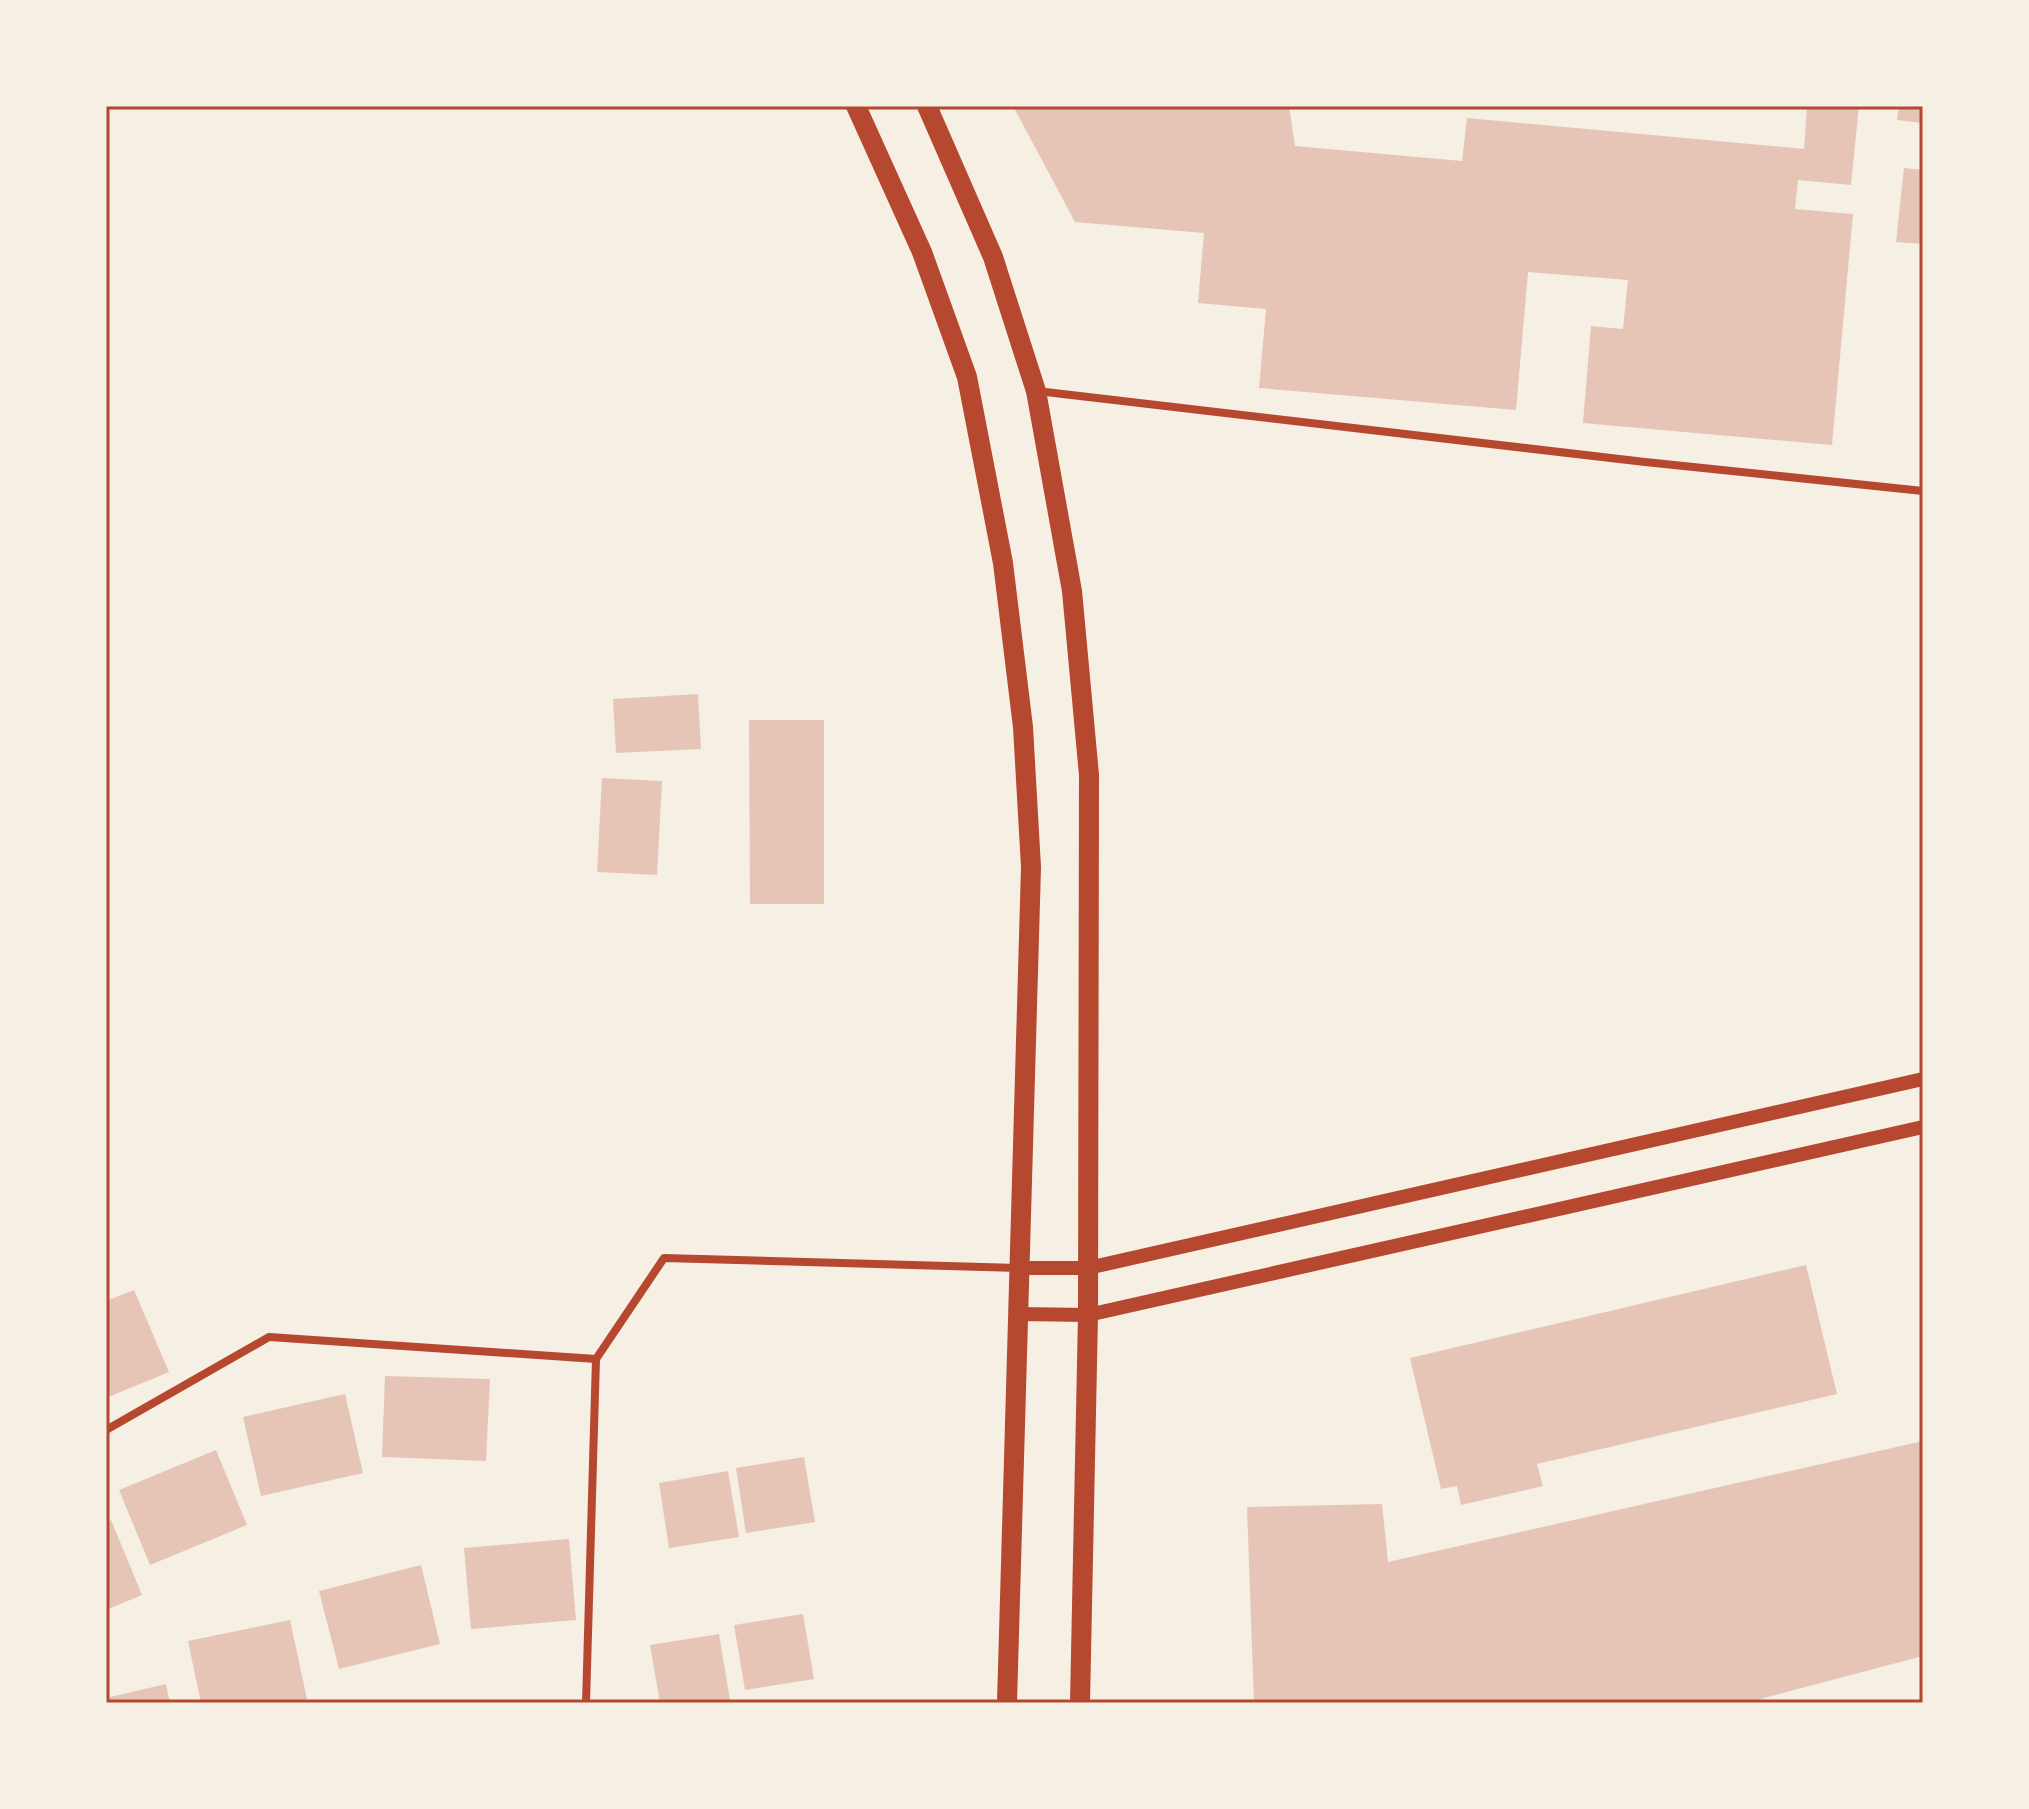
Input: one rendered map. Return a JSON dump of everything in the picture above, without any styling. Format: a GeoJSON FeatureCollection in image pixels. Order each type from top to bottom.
{"type":"FeatureCollection","features":[{"type":"Feature","properties":{"kind":"main road"},"geometry":{"type":"LineString","coordinates":[[856,106],[922,252],[967,377],[1003,563],[1023,727],[1031,867],[1007,1703]]}},
{"type":"Feature","properties":{"kind":"main road"},"geometry":{"type":"LineString","coordinates":[[927,106],[993,257],[1036,391],[1072,591],[1089,775],[1088,1315],[1080,1703]]}},
{"type":"Feature","properties":{"kind":"street"},"geometry":{"type":"LineString","coordinates":[[1036,391],[1923,491]]}},
{"type":"Feature","properties":{"kind":"street"},"geometry":{"type":"LineString","coordinates":[[586,1703],[596,1359],[664,1258],[1088,1268],[1923,1079]]}},
{"type":"Feature","properties":{"kind":"street"},"geometry":{"type":"LineString","coordinates":[[1018,1314],[1088,1315],[1923,1127]]}},
{"type":"Feature","properties":{"kind":"street"},"geometry":{"type":"LineString","coordinates":[[106,1430],[269,1337],[596,1359]]}},
{"type":"Feature","properties":{"kind":"building"},"geometry":{"type":"Polygon","coordinates":[[[1013,106],[1289,106],[1295,146],[1462,161],[1467,118],[1804,149],[1807,106],[1859,106],[1851,185],[1798,180],[1795,209],[1853,214],[1832,445],[1583,423],[1591,326],[1623,329],[1628,280],[1528,272],[1516,410],[1259,388],[1266,309],[1198,303],[1204,233],[1075,222],[1013,106]]]}},
{"type":"Feature","properties":{"kind":"building"},"geometry":{"type":"Polygon","coordinates":[[[1899,106],[1923,106],[1923,123],[1897,120],[1899,106]]]}},
{"type":"Feature","properties":{"kind":"building"},"geometry":{"type":"Polygon","coordinates":[[[1904,168],[1923,170],[1923,244],[1896,242],[1904,168]]]}},
{"type":"Feature","properties":{"kind":"building"},"geometry":{"type":"Polygon","coordinates":[[[698,694],[701,749],[616,753],[613,699],[698,694]]]}},
{"type":"Feature","properties":{"kind":"building"},"geometry":{"type":"Polygon","coordinates":[[[749,720],[824,720],[824,904],[750,904],[749,720]]]}},
{"type":"Feature","properties":{"kind":"building"},"geometry":{"type":"Polygon","coordinates":[[[602,778],[662,781],[657,875],[597,872],[602,778]]]}},
{"type":"Feature","properties":{"kind":"building"},"geometry":{"type":"Polygon","coordinates":[[[1806,1265],[1837,1394],[1537,1464],[1543,1486],[1461,1505],[1457,1486],[1441,1489],[1410,1358],[1806,1265]]]}},
{"type":"Feature","properties":{"kind":"building"},"geometry":{"type":"Polygon","coordinates":[[[134,1290],[169,1372],[106,1398],[106,1301],[134,1290]]]}},
{"type":"Feature","properties":{"kind":"building"},"geometry":{"type":"Polygon","coordinates":[[[385,1376],[490,1379],[486,1461],[382,1457],[385,1376]]]}},
{"type":"Feature","properties":{"kind":"building"},"geometry":{"type":"Polygon","coordinates":[[[345,1394],[363,1473],[261,1496],[243,1417],[345,1394]]]}},
{"type":"Feature","properties":{"kind":"building"},"geometry":{"type":"Polygon","coordinates":[[[1923,1441],[1923,1656],[1745,1703],[1254,1703],[1247,1507],[1382,1504],[1388,1562],[1923,1441]]]}},
{"type":"Feature","properties":{"kind":"building"},"geometry":{"type":"Polygon","coordinates":[[[216,1450],[247,1525],[150,1565],[119,1490],[216,1450]]]}},
{"type":"Feature","properties":{"kind":"building"},"geometry":{"type":"Polygon","coordinates":[[[804,1457],[815,1522],[746,1533],[736,1468],[804,1457]]]}},
{"type":"Feature","properties":{"kind":"building"},"geometry":{"type":"Polygon","coordinates":[[[728,1471],[739,1537],[669,1548],[659,1483],[728,1471]]]}},
{"type":"Feature","properties":{"kind":"building"},"geometry":{"type":"Polygon","coordinates":[[[111,1520],[142,1595],[106,1610],[106,1522],[111,1520]]]}},
{"type":"Feature","properties":{"kind":"building"},"geometry":{"type":"Polygon","coordinates":[[[569,1539],[576,1620],[471,1629],[464,1548],[569,1539]]]}},
{"type":"Feature","properties":{"kind":"building"},"geometry":{"type":"Polygon","coordinates":[[[421,1565],[440,1644],[339,1669],[319,1591],[421,1565]]]}},
{"type":"Feature","properties":{"kind":"building"},"geometry":{"type":"Polygon","coordinates":[[[803,1614],[814,1679],[745,1690],[734,1625],[803,1614]]]}},
{"type":"Feature","properties":{"kind":"building"},"geometry":{"type":"Polygon","coordinates":[[[290,1620],[307,1699],[288,1703],[201,1703],[188,1641],[290,1620]]]}},
{"type":"Feature","properties":{"kind":"building"},"geometry":{"type":"Polygon","coordinates":[[[719,1634],[730,1700],[660,1703],[650,1645],[719,1634]]]}},
{"type":"Feature","properties":{"kind":"building"},"geometry":{"type":"Polygon","coordinates":[[[166,1684],[170,1703],[106,1703],[106,1698],[166,1684]]]}}]}
